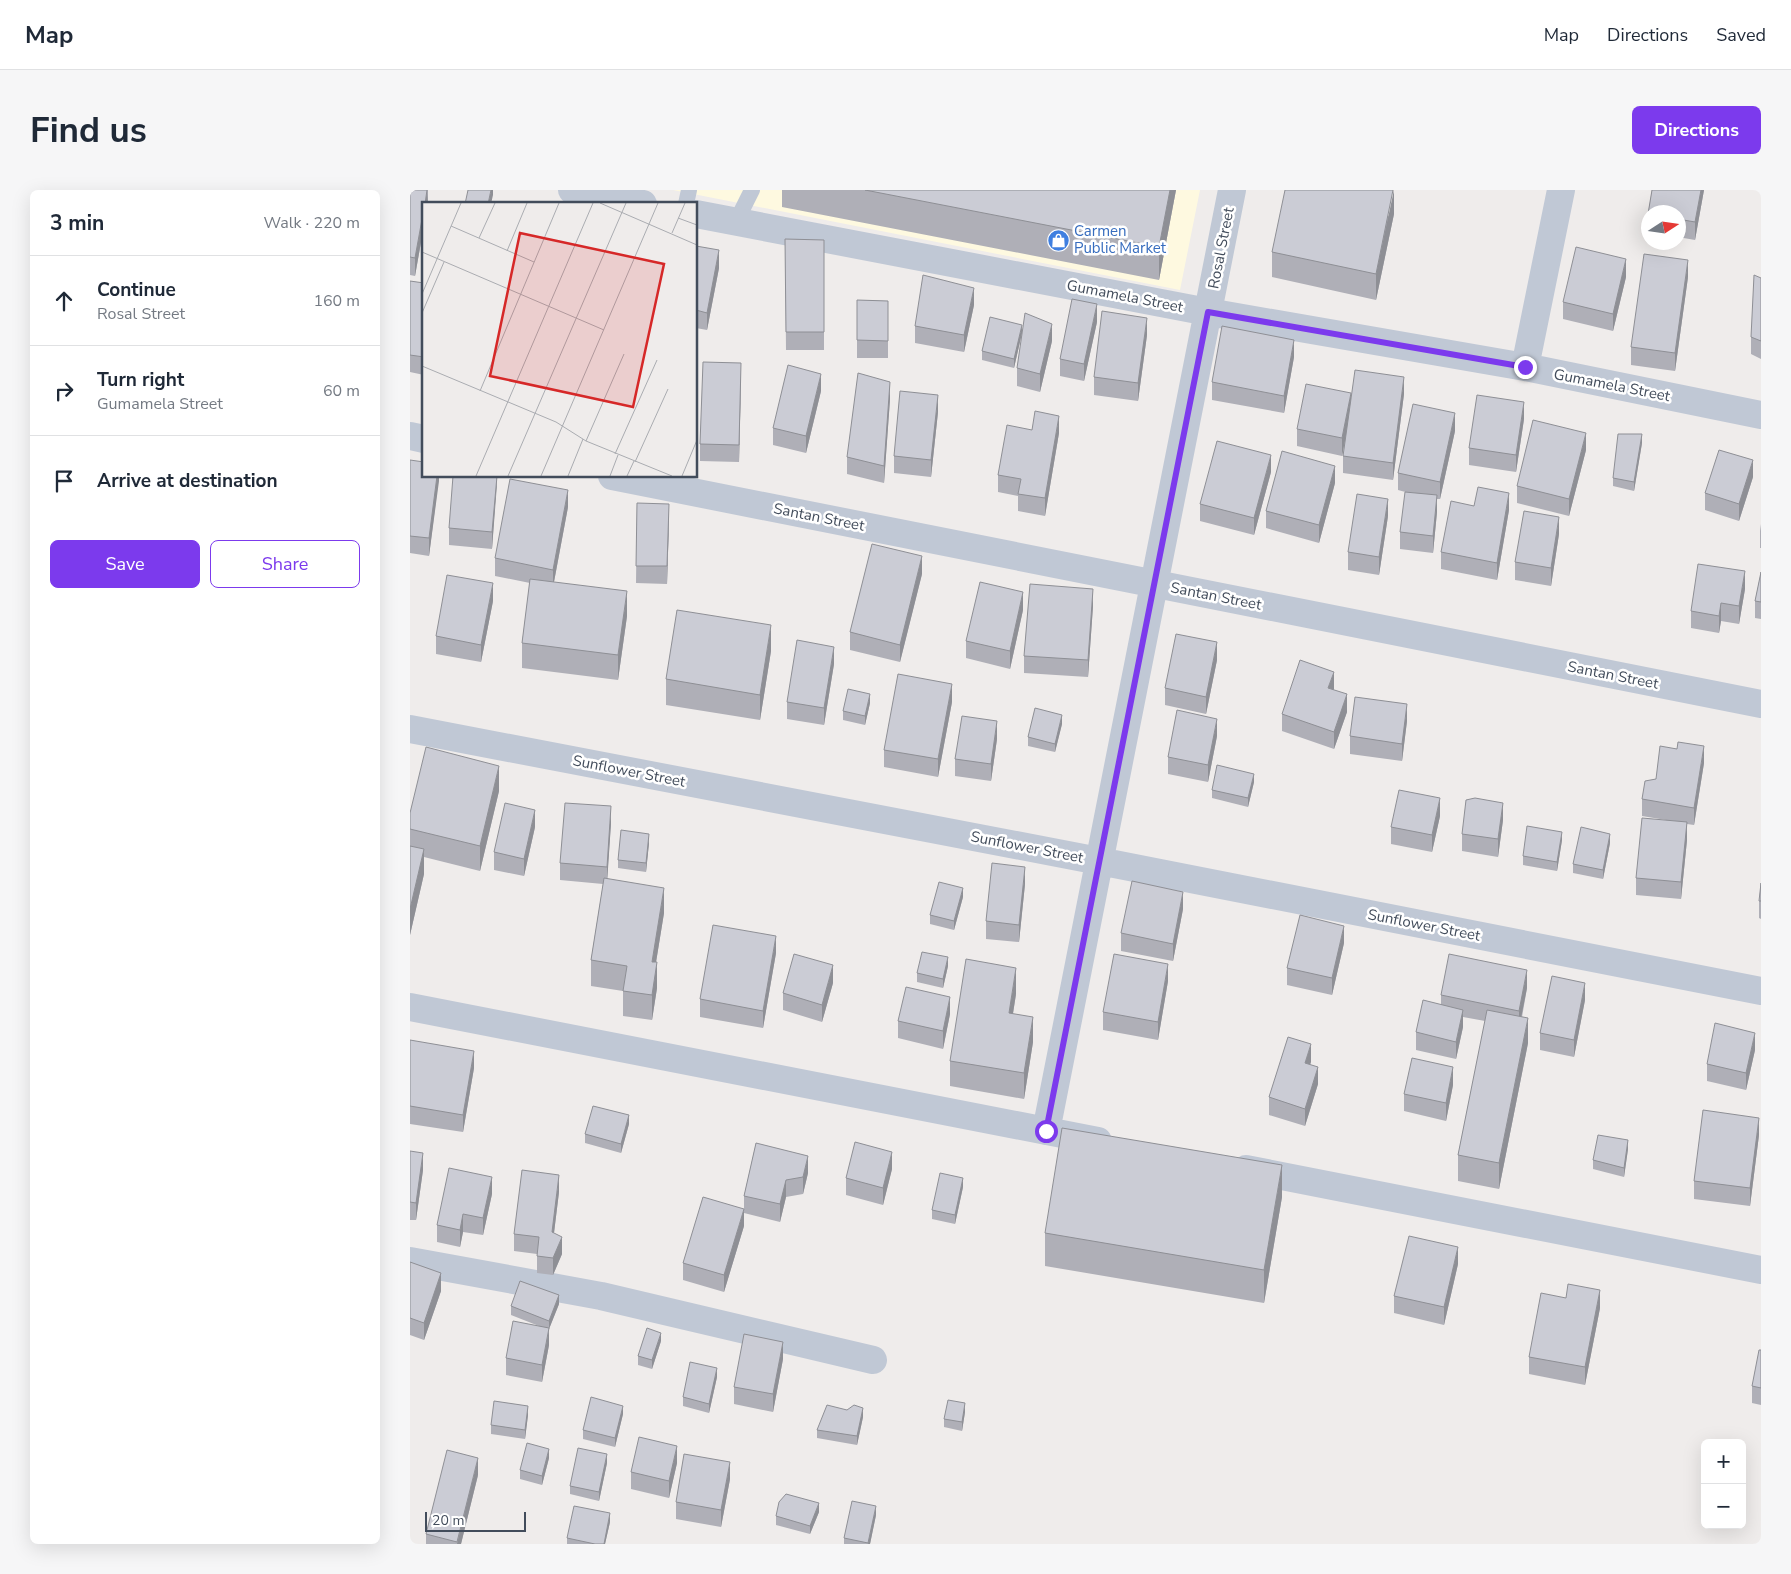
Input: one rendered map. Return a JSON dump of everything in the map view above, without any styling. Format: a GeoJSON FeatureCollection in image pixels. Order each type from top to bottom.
{"type":"FeatureCollection","features":[{"type":"Feature","properties":{"kind":"street"},"geometry":{"type":"LineString","coordinates":[[572,190],[633,202]]}},
{"type":"Feature","properties":{"kind":"street","name":"Rosal Street"},"geometry":{"type":"LineString","coordinates":[[1046,1131],[1232,190]]}},
{"type":"Feature","properties":{"kind":"street"},"geometry":{"type":"LineString","coordinates":[[1525,367],[1561,190]]}},
{"type":"Feature","properties":{"kind":"street","name":"Gumamela Street"},"geometry":{"type":"LineString","coordinates":[[698,214],[1208,312],[1525,367],[1761,415]]}},
{"type":"Feature","properties":{"kind":"street","name":"Santan Street"},"geometry":{"type":"LineString","coordinates":[[622,478],[1761,704]]}},
{"type":"Feature","properties":{"kind":"street","name":"Sunflower Street"},"geometry":{"type":"LineString","coordinates":[[410,728],[1099,861],[1761,992]]}},
{"type":"Feature","properties":{"kind":"street"},"geometry":{"type":"LineString","coordinates":[[410,1007],[1124,1146]]}},
{"type":"Feature","properties":{"kind":"street"},"geometry":{"type":"LineString","coordinates":[[1222,1165],[1761,1270]]}},
{"type":"Feature","properties":{"kind":"street"},"geometry":{"type":"LineString","coordinates":[[410,1261],[601,1296],[873,1360]]}},
{"type":"Feature","properties":{"kind":"lane"},"geometry":{"type":"LineString","coordinates":[[736,222],[752,190]]}},
{"type":"Feature","properties":{"kind":"shaded area","name":"Carmen Public Market"},"geometry":{"type":"Polygon","coordinates":[[[673,190],[1200,190],[1180,290],[673,190]]]}},
{"type":"Feature","properties":{"kind":"building"},"geometry":{"type":"Polygon","coordinates":[[[410,190],[427,190],[425,202],[422,202],[422,219],[415,258],[410,257],[410,190]]]}},
{"type":"Feature","properties":{"kind":"building"},"geometry":{"type":"Polygon","coordinates":[[[468,190],[491,190],[488,202],[465,202],[468,190]]]}},
{"type":"Feature","properties":{"kind":"building"},"geometry":{"type":"Polygon","coordinates":[[[865,190],[1170,190],[1159,247],[865,190]]]}},
{"type":"Feature","properties":{"kind":"building"},"geometry":{"type":"Polygon","coordinates":[[[1285,190],[1393,190],[1376,274],[1272,252],[1285,190]]]}},
{"type":"Feature","properties":{"kind":"building"},"geometry":{"type":"Polygon","coordinates":[[[1652,190],[1701,190],[1695,222],[1686,220],[1686,205],[1649,205],[1652,190]]]}},
{"type":"Feature","properties":{"kind":"building"},"geometry":{"type":"Polygon","coordinates":[[[785,239],[824,240],[824,332],[786,332],[785,239]]]}},
{"type":"Feature","properties":{"kind":"building"},"geometry":{"type":"Polygon","coordinates":[[[698,246],[719,250],[707,313],[698,311],[698,246]]]}},
{"type":"Feature","properties":{"kind":"building"},"geometry":{"type":"Polygon","coordinates":[[[1576,247],[1626,259],[1613,314],[1563,302],[1576,247]]]}},
{"type":"Feature","properties":{"kind":"building"},"geometry":{"type":"Polygon","coordinates":[[[1644,254],[1688,260],[1675,353],[1631,347],[1644,254]]]}},
{"type":"Feature","properties":{"kind":"building"},"geometry":{"type":"Polygon","coordinates":[[[923,275],[974,288],[964,335],[915,326],[923,275]]]}},
{"type":"Feature","properties":{"kind":"building"},"geometry":{"type":"Polygon","coordinates":[[[1754,275],[1761,278],[1761,341],[1751,337],[1754,275]]]}},
{"type":"Feature","properties":{"kind":"building"},"geometry":{"type":"Polygon","coordinates":[[[410,281],[422,283],[422,357],[410,355],[410,281]]]}},
{"type":"Feature","properties":{"kind":"building"},"geometry":{"type":"Polygon","coordinates":[[[1072,299],[1097,304],[1084,364],[1060,359],[1072,299]]]}},
{"type":"Feature","properties":{"kind":"building"},"geometry":{"type":"Polygon","coordinates":[[[857,300],[888,301],[888,341],[857,340],[857,300]]]}},
{"type":"Feature","properties":{"kind":"building"},"geometry":{"type":"Polygon","coordinates":[[[1102,311],[1147,318],[1138,383],[1094,377],[1102,311]]]}},
{"type":"Feature","properties":{"kind":"building"},"geometry":{"type":"Polygon","coordinates":[[[1025,313],[1052,324],[1040,374],[1017,368],[1025,313]]]}},
{"type":"Feature","properties":{"kind":"building"},"geometry":{"type":"Polygon","coordinates":[[[990,317],[1022,325],[1014,359],[982,351],[990,317]]]}},
{"type":"Feature","properties":{"kind":"building"},"geometry":{"type":"Polygon","coordinates":[[[1222,326],[1294,340],[1284,396],[1212,382],[1222,326]]]}},
{"type":"Feature","properties":{"kind":"building"},"geometry":{"type":"Polygon","coordinates":[[[703,362],[741,363],[739,445],[700,444],[703,362]]]}},
{"type":"Feature","properties":{"kind":"building"},"geometry":{"type":"Polygon","coordinates":[[[788,365],[821,374],[806,436],[773,428],[788,365]]]}},
{"type":"Feature","properties":{"kind":"building"},"geometry":{"type":"Polygon","coordinates":[[[1355,370],[1404,377],[1393,463],[1343,456],[1355,370]]]}},
{"type":"Feature","properties":{"kind":"building"},"geometry":{"type":"Polygon","coordinates":[[[858,373],[890,382],[884,466],[847,457],[858,373]]]}},
{"type":"Feature","properties":{"kind":"building"},"geometry":{"type":"Polygon","coordinates":[[[1306,384],[1351,393],[1342,438],[1297,429],[1306,384]]]}},
{"type":"Feature","properties":{"kind":"building"},"geometry":{"type":"Polygon","coordinates":[[[900,391],[938,395],[931,460],[894,456],[900,391]]]}},
{"type":"Feature","properties":{"kind":"building"},"geometry":{"type":"Polygon","coordinates":[[[1477,395],[1524,402],[1516,455],[1469,448],[1477,395]]]}},
{"type":"Feature","properties":{"kind":"building"},"geometry":{"type":"Polygon","coordinates":[[[1413,404],[1455,413],[1440,482],[1398,473],[1413,404]]]}},
{"type":"Feature","properties":{"kind":"building"},"geometry":{"type":"Polygon","coordinates":[[[1035,411],[1059,416],[1045,498],[1018,494],[1021,479],[998,475],[1007,425],[1032,430],[1035,411]]]}},
{"type":"Feature","properties":{"kind":"building"},"geometry":{"type":"Polygon","coordinates":[[[1533,420],[1586,433],[1569,499],[1517,486],[1533,420]]]}},
{"type":"Feature","properties":{"kind":"building"},"geometry":{"type":"Polygon","coordinates":[[[1618,434],[1642,434],[1634,482],[1613,478],[1618,434]]]}},
{"type":"Feature","properties":{"kind":"building"},"geometry":{"type":"Polygon","coordinates":[[[1217,441],[1271,455],[1254,518],[1200,504],[1217,441]]]}},
{"type":"Feature","properties":{"kind":"building"},"geometry":{"type":"Polygon","coordinates":[[[1719,450],[1753,460],[1739,504],[1705,493],[1719,450]]]}},
{"type":"Feature","properties":{"kind":"building"},"geometry":{"type":"Polygon","coordinates":[[[1282,451],[1335,466],[1319,525],[1266,511],[1282,451]]]}},
{"type":"Feature","properties":{"kind":"building"},"geometry":{"type":"Polygon","coordinates":[[[410,460],[422,462],[422,478],[437,478],[429,538],[410,536],[410,460]]]}},
{"type":"Feature","properties":{"kind":"building"},"geometry":{"type":"Polygon","coordinates":[[[453,478],[497,478],[492,532],[449,528],[453,478]]]}},
{"type":"Feature","properties":{"kind":"building"},"geometry":{"type":"Polygon","coordinates":[[[510,479],[568,490],[553,570],[495,558],[510,479]]]}},
{"type":"Feature","properties":{"kind":"building"},"geometry":{"type":"Polygon","coordinates":[[[1478,487],[1509,493],[1497,563],[1441,552],[1451,501],[1474,506],[1478,487]]]}},
{"type":"Feature","properties":{"kind":"building"},"geometry":{"type":"Polygon","coordinates":[[[1405,492],[1437,495],[1433,536],[1400,532],[1405,492]]]}},
{"type":"Feature","properties":{"kind":"building"},"geometry":{"type":"Polygon","coordinates":[[[1357,494],[1388,499],[1379,557],[1348,552],[1357,494]]]}},
{"type":"Feature","properties":{"kind":"building"},"geometry":{"type":"Polygon","coordinates":[[[637,503],[669,504],[667,566],[636,566],[637,503]]]}},
{"type":"Feature","properties":{"kind":"building"},"geometry":{"type":"Polygon","coordinates":[[[1524,511],[1559,517],[1551,568],[1515,562],[1524,511]]]}},
{"type":"Feature","properties":{"kind":"building"},"geometry":{"type":"Polygon","coordinates":[[[872,544],[922,556],[900,645],[850,632],[872,544]]]}},
{"type":"Feature","properties":{"kind":"building"},"geometry":{"type":"Polygon","coordinates":[[[1698,564],[1745,571],[1739,606],[1721,603],[1719,616],[1691,611],[1698,564]]]}},
{"type":"Feature","properties":{"kind":"building"},"geometry":{"type":"Polygon","coordinates":[[[1761,572],[1761,602],[1755,601],[1761,572]]]}},
{"type":"Feature","properties":{"kind":"building"},"geometry":{"type":"Polygon","coordinates":[[[447,575],[493,583],[481,645],[436,636],[447,575]]]}},
{"type":"Feature","properties":{"kind":"building"},"geometry":{"type":"Polygon","coordinates":[[[530,579],[627,591],[618,655],[522,643],[530,579]]]}},
{"type":"Feature","properties":{"kind":"building"},"geometry":{"type":"Polygon","coordinates":[[[980,582],[1023,592],[1010,651],[966,641],[980,582]]]}},
{"type":"Feature","properties":{"kind":"building"},"geometry":{"type":"Polygon","coordinates":[[[1030,584],[1093,589],[1088,660],[1024,656],[1030,584]]]}},
{"type":"Feature","properties":{"kind":"building"},"geometry":{"type":"Polygon","coordinates":[[[677,610],[771,625],[760,695],[666,679],[677,610]]]}},
{"type":"Feature","properties":{"kind":"building"},"geometry":{"type":"Polygon","coordinates":[[[1176,634],[1217,642],[1206,697],[1165,688],[1176,634]]]}},
{"type":"Feature","properties":{"kind":"building"},"geometry":{"type":"Polygon","coordinates":[[[797,640],[834,647],[824,708],[787,702],[797,640]]]}},
{"type":"Feature","properties":{"kind":"building"},"geometry":{"type":"Polygon","coordinates":[[[1300,660],[1334,672],[1328,688],[1347,694],[1334,732],[1282,714],[1300,660]]]}},
{"type":"Feature","properties":{"kind":"building"},"geometry":{"type":"Polygon","coordinates":[[[898,674],[952,684],[938,759],[884,750],[898,674]]]}},
{"type":"Feature","properties":{"kind":"building"},"geometry":{"type":"Polygon","coordinates":[[[848,689],[870,694],[865,716],[843,711],[848,689]]]}},
{"type":"Feature","properties":{"kind":"building"},"geometry":{"type":"Polygon","coordinates":[[[1355,697],[1407,704],[1402,744],[1350,736],[1355,697]]]}},
{"type":"Feature","properties":{"kind":"building"},"geometry":{"type":"Polygon","coordinates":[[[1035,708],[1062,715],[1055,744],[1028,737],[1035,708]]]}},
{"type":"Feature","properties":{"kind":"building"},"geometry":{"type":"Polygon","coordinates":[[[1177,710],[1217,719],[1208,765],[1168,757],[1177,710]]]}},
{"type":"Feature","properties":{"kind":"building"},"geometry":{"type":"Polygon","coordinates":[[[962,716],[997,721],[991,764],[955,759],[962,716]]]}},
{"type":"Feature","properties":{"kind":"building"},"geometry":{"type":"Polygon","coordinates":[[[1678,742],[1704,746],[1694,808],[1642,799],[1645,781],[1656,779],[1660,746],[1677,749],[1678,742]]]}},
{"type":"Feature","properties":{"kind":"building"},"geometry":{"type":"Polygon","coordinates":[[[426,747],[499,766],[480,846],[410,829],[410,813],[426,747]]]}},
{"type":"Feature","properties":{"kind":"building"},"geometry":{"type":"Polygon","coordinates":[[[1217,765],[1254,774],[1248,798],[1212,790],[1217,765]]]}},
{"type":"Feature","properties":{"kind":"building"},"geometry":{"type":"Polygon","coordinates":[[[1399,790],[1440,798],[1432,835],[1391,827],[1399,790]]]}},
{"type":"Feature","properties":{"kind":"building"},"geometry":{"type":"Polygon","coordinates":[[[1475,798],[1503,803],[1498,839],[1462,834],[1466,800],[1475,798]]]}},
{"type":"Feature","properties":{"kind":"building"},"geometry":{"type":"Polygon","coordinates":[[[505,803],[535,810],[524,859],[494,852],[505,803]]]}},
{"type":"Feature","properties":{"kind":"building"},"geometry":{"type":"Polygon","coordinates":[[[565,803],[611,806],[607,867],[560,863],[565,803]]]}},
{"type":"Feature","properties":{"kind":"building"},"geometry":{"type":"Polygon","coordinates":[[[1642,818],[1687,822],[1681,882],[1636,878],[1642,818]]]}},
{"type":"Feature","properties":{"kind":"building"},"geometry":{"type":"Polygon","coordinates":[[[1527,826],[1562,832],[1557,862],[1523,856],[1527,826]]]}},
{"type":"Feature","properties":{"kind":"building"},"geometry":{"type":"Polygon","coordinates":[[[1581,827],[1610,834],[1603,870],[1573,864],[1581,827]]]}},
{"type":"Feature","properties":{"kind":"building"},"geometry":{"type":"Polygon","coordinates":[[[621,830],[649,834],[646,863],[618,860],[621,830]]]}},
{"type":"Feature","properties":{"kind":"building"},"geometry":{"type":"Polygon","coordinates":[[[410,846],[424,849],[410,909],[410,846]]]}},
{"type":"Feature","properties":{"kind":"building"},"geometry":{"type":"Polygon","coordinates":[[[992,863],[1025,867],[1019,925],[986,921],[992,863]]]}},
{"type":"Feature","properties":{"kind":"building"},"geometry":{"type":"Polygon","coordinates":[[[604,878],[664,888],[652,962],[657,962],[652,995],[623,991],[627,966],[591,960],[604,878]]]}},
{"type":"Feature","properties":{"kind":"building"},"geometry":{"type":"Polygon","coordinates":[[[1132,881],[1183,892],[1173,944],[1121,933],[1132,881]]]}},
{"type":"Feature","properties":{"kind":"building"},"geometry":{"type":"Polygon","coordinates":[[[939,882],[963,888],[954,921],[930,915],[939,882]]]}},
{"type":"Feature","properties":{"kind":"building"},"geometry":{"type":"Polygon","coordinates":[[[1761,883],[1761,901],[1759,901],[1761,883]]]}},
{"type":"Feature","properties":{"kind":"building"},"geometry":{"type":"Polygon","coordinates":[[[1300,915],[1344,926],[1332,978],[1287,968],[1300,915]]]}},
{"type":"Feature","properties":{"kind":"building"},"geometry":{"type":"Polygon","coordinates":[[[713,925],[776,936],[763,1011],[700,999],[713,925]]]}},
{"type":"Feature","properties":{"kind":"building"},"geometry":{"type":"Polygon","coordinates":[[[922,952],[948,957],[943,979],[917,973],[922,952]]]}},
{"type":"Feature","properties":{"kind":"building"},"geometry":{"type":"Polygon","coordinates":[[[794,954],[833,965],[822,1005],[783,993],[794,954]]]}},
{"type":"Feature","properties":{"kind":"building"},"geometry":{"type":"Polygon","coordinates":[[[1114,954],[1168,964],[1158,1022],[1103,1012],[1114,954]]]}},
{"type":"Feature","properties":{"kind":"building"},"geometry":{"type":"Polygon","coordinates":[[[1449,954],[1527,970],[1519,1011],[1441,995],[1449,954]]]}},
{"type":"Feature","properties":{"kind":"building"},"geometry":{"type":"Polygon","coordinates":[[[966,959],[1016,968],[1009,1013],[1033,1017],[1024,1073],[950,1061],[966,959]]]}},
{"type":"Feature","properties":{"kind":"building"},"geometry":{"type":"Polygon","coordinates":[[[1552,976],[1585,983],[1574,1040],[1540,1033],[1552,976]]]}},
{"type":"Feature","properties":{"kind":"building"},"geometry":{"type":"Polygon","coordinates":[[[906,987],[950,997],[943,1031],[898,1021],[906,987]]]}},
{"type":"Feature","properties":{"kind":"building"},"geometry":{"type":"Polygon","coordinates":[[[1423,1000],[1463,1010],[1456,1042],[1416,1032],[1423,1000]]]}},
{"type":"Feature","properties":{"kind":"building"},"geometry":{"type":"Polygon","coordinates":[[[1487,1010],[1528,1018],[1499,1163],[1458,1155],[1487,1010]]]}},
{"type":"Feature","properties":{"kind":"building"},"geometry":{"type":"Polygon","coordinates":[[[1715,1023],[1755,1033],[1746,1073],[1707,1064],[1715,1023]]]}},
{"type":"Feature","properties":{"kind":"building"},"geometry":{"type":"Polygon","coordinates":[[[1288,1037],[1311,1044],[1305,1063],[1318,1067],[1305,1109],[1269,1097],[1288,1037]]]}},
{"type":"Feature","properties":{"kind":"building"},"geometry":{"type":"Polygon","coordinates":[[[410,1040],[474,1051],[463,1115],[410,1106],[410,1040]]]}},
{"type":"Feature","properties":{"kind":"building"},"geometry":{"type":"Polygon","coordinates":[[[1412,1058],[1453,1067],[1446,1103],[1404,1094],[1412,1058]]]}},
{"type":"Feature","properties":{"kind":"building"},"geometry":{"type":"Polygon","coordinates":[[[593,1106],[629,1115],[621,1144],[585,1134],[593,1106]]]}},
{"type":"Feature","properties":{"kind":"building"},"geometry":{"type":"Polygon","coordinates":[[[1703,1110],[1759,1118],[1750,1188],[1694,1181],[1703,1110]]]}},
{"type":"Feature","properties":{"kind":"building"},"geometry":{"type":"Polygon","coordinates":[[[1062,1128],[1282,1165],[1264,1270],[1045,1233],[1062,1128]]]}},
{"type":"Feature","properties":{"kind":"building"},"geometry":{"type":"Polygon","coordinates":[[[1598,1135],[1628,1140],[1624,1168],[1593,1160],[1598,1135]]]}},
{"type":"Feature","properties":{"kind":"building"},"geometry":{"type":"Polygon","coordinates":[[[855,1142],[892,1152],[883,1188],[846,1178],[855,1142]]]}},
{"type":"Feature","properties":{"kind":"building"},"geometry":{"type":"Polygon","coordinates":[[[756,1143],[808,1156],[803,1177],[786,1180],[780,1204],[744,1196],[756,1143]]]}},
{"type":"Feature","properties":{"kind":"building"},"geometry":{"type":"Polygon","coordinates":[[[410,1151],[423,1153],[416,1203],[410,1202],[410,1151]]]}},
{"type":"Feature","properties":{"kind":"building"},"geometry":{"type":"Polygon","coordinates":[[[449,1168],[492,1177],[483,1218],[463,1214],[460,1230],[437,1225],[449,1168]]]}},
{"type":"Feature","properties":{"kind":"building"},"geometry":{"type":"Polygon","coordinates":[[[522,1170],[559,1175],[552,1232],[562,1237],[553,1258],[537,1256],[539,1237],[514,1234],[522,1170]]]}},
{"type":"Feature","properties":{"kind":"building"},"geometry":{"type":"Polygon","coordinates":[[[940,1173],[963,1178],[955,1215],[932,1210],[940,1173]]]}},
{"type":"Feature","properties":{"kind":"building"},"geometry":{"type":"Polygon","coordinates":[[[703,1197],[744,1209],[724,1275],[683,1263],[703,1197]]]}},
{"type":"Feature","properties":{"kind":"building"},"geometry":{"type":"Polygon","coordinates":[[[1409,1236],[1458,1247],[1444,1307],[1394,1296],[1409,1236]]]}},
{"type":"Feature","properties":{"kind":"building"},"geometry":{"type":"Polygon","coordinates":[[[410,1262],[441,1273],[424,1323],[410,1318],[410,1262]]]}},
{"type":"Feature","properties":{"kind":"building"},"geometry":{"type":"Polygon","coordinates":[[[520,1281],[559,1295],[549,1321],[511,1306],[520,1281]]]}},
{"type":"Feature","properties":{"kind":"building"},"geometry":{"type":"Polygon","coordinates":[[[1568,1284],[1600,1290],[1585,1367],[1529,1357],[1541,1293],[1566,1298],[1568,1284]]]}},
{"type":"Feature","properties":{"kind":"building"},"geometry":{"type":"Polygon","coordinates":[[[513,1321],[549,1328],[542,1365],[506,1358],[513,1321]]]}},
{"type":"Feature","properties":{"kind":"building"},"geometry":{"type":"Polygon","coordinates":[[[647,1328],[661,1333],[652,1360],[638,1356],[647,1328]]]}},
{"type":"Feature","properties":{"kind":"building"},"geometry":{"type":"Polygon","coordinates":[[[744,1334],[783,1342],[773,1394],[734,1387],[744,1334]]]}},
{"type":"Feature","properties":{"kind":"building"},"geometry":{"type":"Polygon","coordinates":[[[1759,1350],[1761,1350],[1761,1388],[1752,1386],[1759,1350]]]}},
{"type":"Feature","properties":{"kind":"building"},"geometry":{"type":"Polygon","coordinates":[[[690,1362],[717,1368],[709,1404],[683,1397],[690,1362]]]}},
{"type":"Feature","properties":{"kind":"building"},"geometry":{"type":"Polygon","coordinates":[[[591,1397],[623,1406],[615,1438],[583,1430],[591,1397]]]}},
{"type":"Feature","properties":{"kind":"building"},"geometry":{"type":"Polygon","coordinates":[[[948,1400],[965,1403],[962,1422],[944,1419],[948,1400]]]}},
{"type":"Feature","properties":{"kind":"building"},"geometry":{"type":"Polygon","coordinates":[[[494,1401],[528,1406],[525,1430],[491,1425],[494,1401]]]}},
{"type":"Feature","properties":{"kind":"building"},"geometry":{"type":"Polygon","coordinates":[[[827,1405],[847,1410],[854,1405],[863,1408],[857,1436],[817,1430],[827,1405]]]}},
{"type":"Feature","properties":{"kind":"building"},"geometry":{"type":"Polygon","coordinates":[[[639,1437],[677,1446],[669,1481],[631,1472],[639,1437]]]}},
{"type":"Feature","properties":{"kind":"building"},"geometry":{"type":"Polygon","coordinates":[[[527,1443],[549,1449],[542,1476],[520,1470],[527,1443]]]}},
{"type":"Feature","properties":{"kind":"building"},"geometry":{"type":"Polygon","coordinates":[[[578,1448],[607,1454],[599,1492],[570,1486],[578,1448]]]}},
{"type":"Feature","properties":{"kind":"building"},"geometry":{"type":"Polygon","coordinates":[[[447,1450],[478,1458],[457,1542],[426,1534],[447,1450]]]}},
{"type":"Feature","properties":{"kind":"building"},"geometry":{"type":"Polygon","coordinates":[[[684,1454],[730,1462],[721,1510],[676,1502],[684,1454]]]}},
{"type":"Feature","properties":{"kind":"building"},"geometry":{"type":"Polygon","coordinates":[[[786,1494],[819,1503],[810,1526],[776,1516],[779,1502],[786,1494]]]}},
{"type":"Feature","properties":{"kind":"building"},"geometry":{"type":"Polygon","coordinates":[[[852,1501],[876,1506],[868,1543],[844,1538],[852,1501]]]}},
{"type":"Feature","properties":{"kind":"building"},"geometry":{"type":"Polygon","coordinates":[[[574,1506],[610,1513],[604,1544],[567,1538],[574,1506]]]}},
{"type":"Feature","properties":{"kind":"place","name":"Carmen Public Market"},"geometry":{"type":"Point","coordinates":[1058,240]}},
{"type":"Feature","properties":{"kind":"route"},"geometry":{"type":"LineString","coordinates":[[1046,1131],[1208,312],[1525,367]]}}]}
